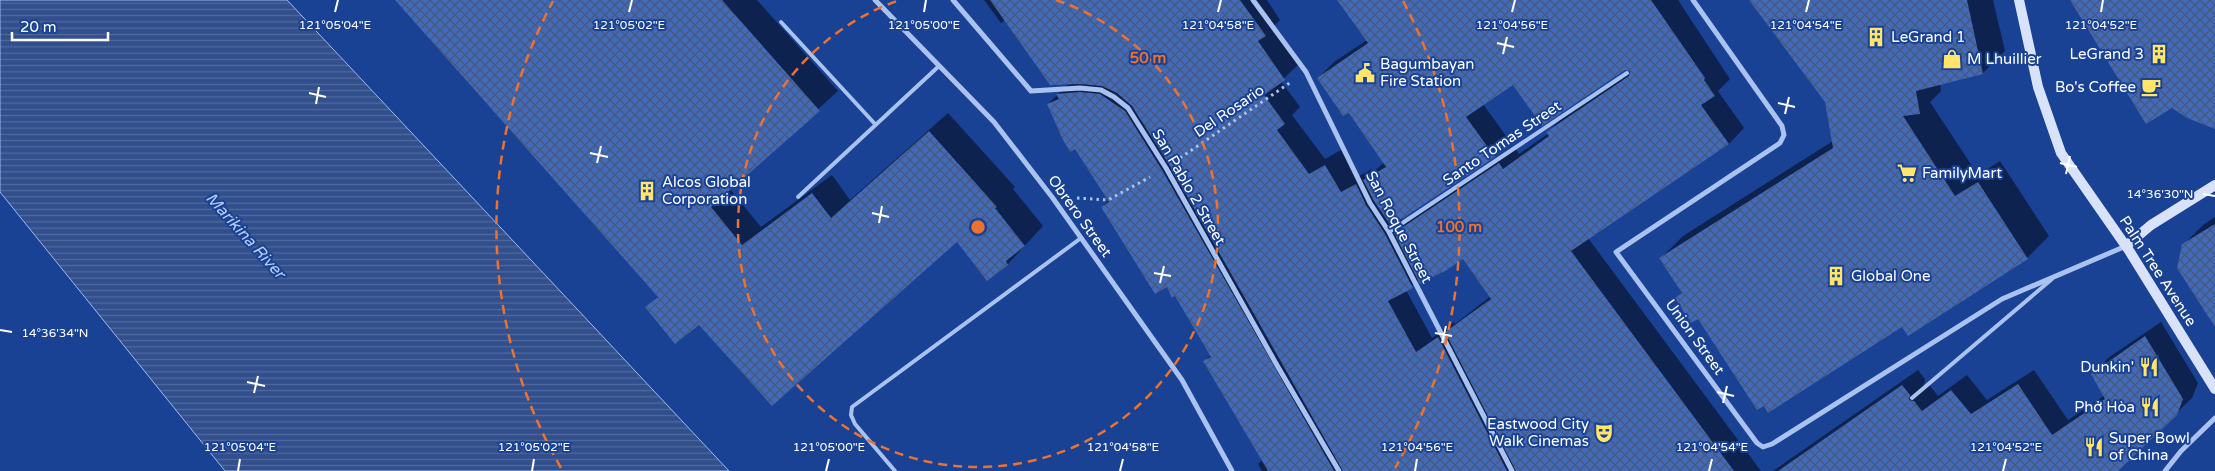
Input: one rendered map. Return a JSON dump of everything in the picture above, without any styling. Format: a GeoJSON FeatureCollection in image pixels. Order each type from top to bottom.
{"type":"FeatureCollection","features":[{"type":"Feature","properties":{"kind":"street","name":"Obrero Street"},"geometry":{"type":"LineString","coordinates":[[875,0],[994,122],[1052,197],[1182,380],[1232,471]]}},
{"type":"Feature","properties":{"kind":"street","name":"San Pablo 2 Street"},"geometry":{"type":"LineString","coordinates":[[953,0],[1031,91],[1080,88],[1101,90],[1128,108],[1166,168],[1339,471]]}},
{"type":"Feature","properties":{"kind":"street","name":"San Roque Street"},"geometry":{"type":"LineString","coordinates":[[1253,0],[1306,72],[1370,203],[1389,232],[1512,471]]}},
{"type":"Feature","properties":{"kind":"street","name":"Union Street"},"geometry":{"type":"LineString","coordinates":[[1693,0],[1782,126],[1784,136],[1780,143],[1616,252],[1757,443],[1763,446],[1772,444],[2002,299],[2126,246]]}},
{"type":"Feature","properties":{"kind":"street","name":"Palm Tree Avenue"},"geometry":{"type":"LineString","coordinates":[[2019,0],[2038,87],[2062,152],[2126,246],[2215,389]]}},
{"type":"Feature","properties":{"kind":"street"},"geometry":{"type":"LineString","coordinates":[[2126,246],[2151,226],[2215,185]]}},
{"type":"Feature","properties":{"kind":"street"},"geometry":{"type":"LineString","coordinates":[[2165,471],[2181,451],[2215,418]]}},
{"type":"Feature","properties":{"kind":"lane"},"geometry":{"type":"LineString","coordinates":[[781,22],[874,124]]}},
{"type":"Feature","properties":{"kind":"lane"},"geometry":{"type":"LineString","coordinates":[[798,197],[874,124],[939,66]]}},
{"type":"Feature","properties":{"kind":"lane","name":"Santo Tomas Street"},"geometry":{"type":"LineString","coordinates":[[1389,232],[1627,73]]}},
{"type":"Feature","properties":{"kind":"lane"},"geometry":{"type":"LineString","coordinates":[[895,471],[855,424],[851,415],[852,407],[1081,238]]}},
{"type":"Feature","properties":{"kind":"lane"},"geometry":{"type":"LineString","coordinates":[[1912,398],[2057,274]]}},
{"type":"Feature","properties":{"kind":"path","name":"Del Rosario"},"geometry":{"type":"LineString","coordinates":[[1052,197],[1108,200],[1166,168],[1306,72]]}},
{"type":"Feature","properties":{"kind":"water","name":"Marikina River"},"geometry":{"type":"Polygon","coordinates":[[[0,0],[287,0],[729,471],[225,471],[0,192],[0,0]]]}},
{"type":"Feature","properties":{"kind":"building"},"geometry":{"type":"Polygon","coordinates":[[[395,0],[722,0],[820,111],[711,207],[742,245],[812,193],[831,218],[929,131],[997,207],[995,208],[1025,246],[1006,261],[1008,265],[987,281],[957,242],[772,406],[699,325],[675,344],[645,307],[658,297],[395,0]]]}},
{"type":"Feature","properties":{"kind":"building"},"geometry":{"type":"Polygon","coordinates":[[[990,0],[1240,0],[1266,36],[1258,41],[1285,80],[1264,95],[1285,124],[1277,130],[1309,174],[1325,165],[1341,192],[1356,184],[1413,288],[1388,301],[1416,352],[1438,337],[1507,471],[1343,471],[1170,166],[1132,106],[1117,93],[1102,86],[1080,84],[1050,85],[990,0]]]}},
{"type":"Feature","properties":{"kind":"building"},"geometry":{"type":"Polygon","coordinates":[[[1337,0],[1651,0],[1705,78],[1704,80],[1715,96],[1701,105],[1729,144],[1571,251],[1734,471],[1516,471],[1445,332],[1491,299],[1463,259],[1442,273],[1420,284],[1394,233],[1499,163],[1503,169],[1549,136],[1546,132],[1629,76],[1630,71],[1625,70],[1542,126],[1513,85],[1466,117],[1495,157],[1391,226],[1374,201],[1363,180],[1386,167],[1349,113],[1343,116],[1317,78],[1368,43],[1337,0]]]}},
{"type":"Feature","properties":{"kind":"building","name":"Global One"},"geometry":{"type":"Polygon","coordinates":[[[1749,0],[1967,0],[1983,74],[1916,91],[1920,114],[1903,116],[1955,196],[1978,182],[2028,259],[1908,336],[1902,327],[1768,413],[1764,406],[1757,410],[1698,319],[1691,323],[1675,298],[1682,293],[1659,258],[1833,148],[1825,102],[1749,0]]]}},
{"type":"Feature","properties":{"kind":"building","name":"LeGrand 3"},"geometry":{"type":"Polygon","coordinates":[[[2070,0],[2215,0],[2215,129],[2187,118],[2172,108],[2146,124],[2070,0]]]}},
{"type":"Feature","properties":{"kind":"building"},"geometry":{"type":"Polygon","coordinates":[[[1080,92],[1100,94],[1125,111],[1162,170],[1334,471],[1268,471],[1203,361],[1211,357],[1175,296],[1172,298],[1167,287],[1155,294],[1101,207],[1109,202],[1075,149],[1070,152],[1063,140],[1047,104],[1059,99],[1056,94],[1080,92]]]}},
{"type":"Feature","properties":{"kind":"building"},"geometry":{"type":"Polygon","coordinates":[[[2215,224],[2215,327],[2177,268],[2182,244],[2215,224]]]}},
{"type":"Feature","properties":{"kind":"building"},"geometry":{"type":"Polygon","coordinates":[[[2145,336],[2183,399],[2177,415],[2118,471],[1778,471],[1902,385],[1910,395],[1909,400],[1914,401],[1922,411],[1951,390],[1971,414],[2018,384],[2052,435],[2105,399],[2091,374],[2145,336]]]}},
{"type":"Feature","properties":{"kind":"place","name":"LeGrand 1"},"geometry":{"type":"Point","coordinates":[1876,37]}},
{"type":"Feature","properties":{"kind":"place","name":"LeGrand 3"},"geometry":{"type":"Point","coordinates":[2159,54]}},
{"type":"Feature","properties":{"kind":"place","name":"M Lhuillier"},"geometry":{"type":"Point","coordinates":[1952,59]}},
{"type":"Feature","properties":{"kind":"place","name":"Bagumbayan Fire Station"},"geometry":{"type":"Point","coordinates":[1365,73]}},
{"type":"Feature","properties":{"kind":"place","name":"Bo's Coffee"},"geometry":{"type":"Point","coordinates":[2151,87]}},
{"type":"Feature","properties":{"kind":"place","name":"FamilyMart"},"geometry":{"type":"Point","coordinates":[1907,173]}},
{"type":"Feature","properties":{"kind":"place","name":"Alcos Global Corporation"},"geometry":{"type":"Point","coordinates":[647,191]}},
{"type":"Feature","properties":{"kind":"place","name":"Global One"},"geometry":{"type":"Point","coordinates":[1836,276]}},
{"type":"Feature","properties":{"kind":"place","name":"Dunkin'"},"geometry":{"type":"Point","coordinates":[2149,367]}},
{"type":"Feature","properties":{"kind":"place","name":"Phở Hòa"},"geometry":{"type":"Point","coordinates":[2150,407]}},
{"type":"Feature","properties":{"kind":"place","name":"Eastwood City Walk Cinemas"},"geometry":{"type":"Point","coordinates":[1604,433]}},
{"type":"Feature","properties":{"kind":"place","name":"Super Bowl of China"},"geometry":{"type":"Point","coordinates":[2094,447]}}]}
